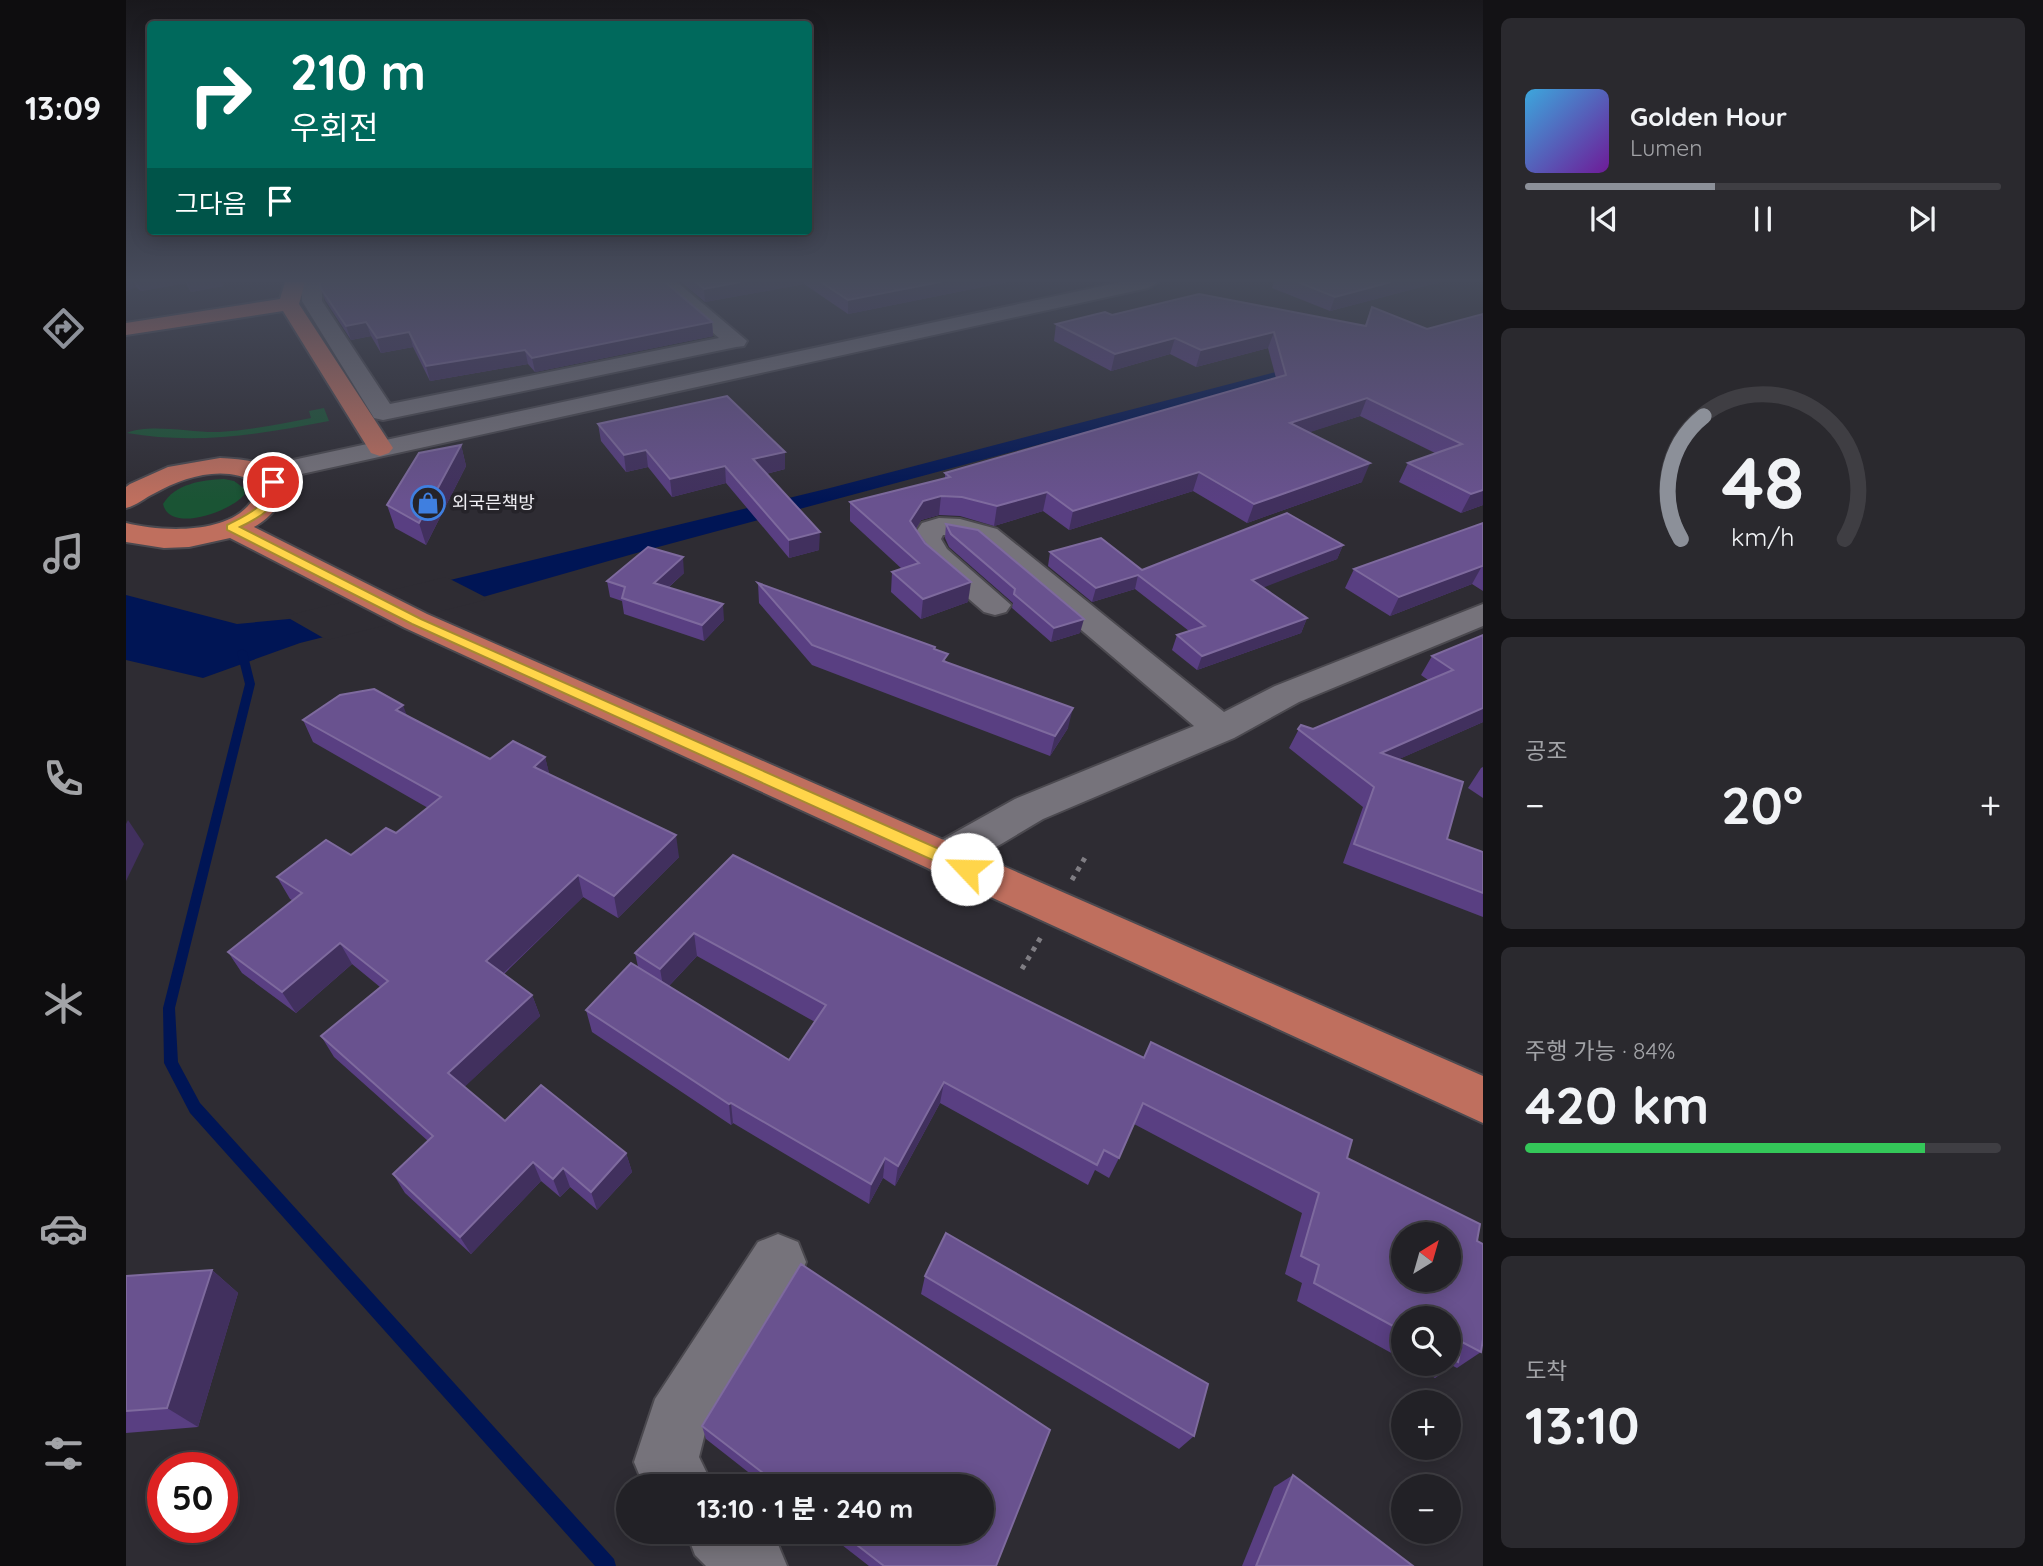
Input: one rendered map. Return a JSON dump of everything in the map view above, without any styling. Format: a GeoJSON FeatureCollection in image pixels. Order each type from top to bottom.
{"type":"FeatureCollection","features":[{"type":"Feature","properties":{"kind":"main road"},"geometry":{"type":"LineString","coordinates":[[327,355],[380,449]]}},
{"type":"Feature","properties":{"kind":"main road"},"geometry":{"type":"LineString","coordinates":[[126,532],[153,540],[178,540],[231,527],[252,517],[267,505],[274,493],[273,482],[265,474],[239,467],[206,467],[155,481],[129,493]]}},
{"type":"Feature","properties":{"kind":"main road"},"geometry":{"type":"LineString","coordinates":[[231,527],[416,621],[1483,1100]]}},
{"type":"Feature","properties":{"kind":"street"},"geometry":{"type":"LineString","coordinates":[[346,355],[383,413],[667,355]]}},
{"type":"Feature","properties":{"kind":"street"},"geometry":{"type":"LineString","coordinates":[[767,355],[776,362]]}},
{"type":"Feature","properties":{"kind":"street"},"geometry":{"type":"LineString","coordinates":[[265,474],[807,355]]}},
{"type":"Feature","properties":{"kind":"street"},"geometry":{"type":"LineString","coordinates":[[995,605],[936,555],[926,539],[932,529],[944,525],[959,526],[987,535],[1221,729]]}},
{"type":"Feature","properties":{"kind":"street"},"geometry":{"type":"LineString","coordinates":[[944,858],[1029,809],[1221,729],[1287,694],[1483,614]]}},
{"type":"Feature","properties":{"kind":"street"},"geometry":{"type":"LineString","coordinates":[[673,1474],[666,1462],[677,1421],[778,1262]]}},
{"type":"Feature","properties":{"kind":"street"},"geometry":{"type":"LineString","coordinates":[[732,1544],[753,1566]]}},
{"type":"Feature","properties":{"kind":"green space"},"geometry":{"type":"Polygon","coordinates":[[[324,408],[329,421],[254,434],[178,438],[127,433],[147,429],[208,432],[242,430],[311,418],[309,411],[324,408]]]}},
{"type":"Feature","properties":{"kind":"green space"},"geometry":{"type":"Polygon","coordinates":[[[224,479],[234,481],[245,489],[244,495],[215,513],[188,519],[177,518],[168,513],[163,504],[168,497],[182,488],[198,482],[224,479]]]}},
{"type":"Feature","properties":{"kind":"shaded area"},"geometry":{"type":"Polygon","coordinates":[[[1341,355],[1372,355],[647,550],[483,597],[300,643],[203,678],[126,660],[126,595],[237,624],[289,619],[830,488],[1341,355]]]}},
{"type":"Feature","properties":{"kind":"pier"},"geometry":{"type":"Polygon","coordinates":[[[446,577],[489,599],[327,640],[285,616],[446,577]]]}},
{"type":"Feature","properties":{"kind":"building"},"geometry":{"type":"Polygon","coordinates":[[[421,355],[494,355],[426,366],[421,355]]]}},
{"type":"Feature","properties":{"kind":"building"},"geometry":{"type":"Polygon","coordinates":[[[1280,355],[1483,355],[1483,490],[1471,494],[1408,463],[1462,444],[1367,398],[1290,423],[1370,463],[1254,504],[1199,472],[1073,511],[1047,492],[997,506],[962,497],[941,496],[923,501],[910,521],[925,543],[971,582],[923,599],[892,572],[919,563],[850,502],[950,477],[945,473],[1286,375],[1280,355]]]}},
{"type":"Feature","properties":{"kind":"building"},"geometry":{"type":"Polygon","coordinates":[[[727,396],[785,452],[753,459],[820,532],[789,540],[725,466],[670,479],[646,450],[624,455],[598,424],[727,396]]]}},
{"type":"Feature","properties":{"kind":"building"},"geometry":{"type":"Polygon","coordinates":[[[461,445],[419,523],[387,505],[419,453],[461,445]]]}},
{"type":"Feature","properties":{"kind":"building"},"geometry":{"type":"Polygon","coordinates":[[[1287,513],[1343,545],[1252,580],[1307,618],[1202,656],[1177,635],[1205,626],[1138,575],[1096,588],[1050,552],[1101,538],[1142,570],[1287,513]]]}},
{"type":"Feature","properties":{"kind":"building"},"geometry":{"type":"Polygon","coordinates":[[[1483,523],[1483,566],[1399,597],[1354,569],[1483,523]]]}},
{"type":"Feature","properties":{"kind":"building"},"geometry":{"type":"Polygon","coordinates":[[[946,524],[978,530],[1084,619],[1054,628],[1014,594],[1015,589],[951,534],[946,524]]]}},
{"type":"Feature","properties":{"kind":"building"},"geometry":{"type":"Polygon","coordinates":[[[648,547],[683,557],[654,583],[723,604],[702,625],[622,598],[625,587],[607,581],[648,547]]]}},
{"type":"Feature","properties":{"kind":"building"},"geometry":{"type":"Polygon","coordinates":[[[758,583],[935,647],[934,649],[948,654],[943,661],[1073,708],[1055,736],[812,645],[758,583]]]}},
{"type":"Feature","properties":{"kind":"building"},"geometry":{"type":"Polygon","coordinates":[[[1483,635],[1483,708],[1381,753],[1463,782],[1447,839],[1483,852],[1483,893],[1354,844],[1374,787],[1298,729],[1301,725],[1313,729],[1453,670],[1432,656],[1483,635]]]}},
{"type":"Feature","properties":{"kind":"building"},"geometry":{"type":"Polygon","coordinates":[[[374,689],[403,705],[396,710],[490,759],[513,741],[545,757],[534,767],[676,835],[614,896],[578,875],[486,961],[532,995],[448,1073],[505,1121],[541,1085],[626,1153],[591,1192],[563,1168],[553,1179],[533,1162],[460,1237],[393,1174],[433,1136],[321,1036],[388,981],[340,943],[282,992],[228,952],[302,893],[277,877],[326,840],[351,855],[386,828],[396,833],[441,797],[303,720],[340,695],[374,689]]]}},
{"type":"Feature","properties":{"kind":"building"},"geometry":{"type":"Polygon","coordinates":[[[733,855],[1144,1058],[1151,1042],[1352,1140],[1347,1158],[1480,1224],[1477,1241],[1483,1244],[1481,1352],[1462,1342],[1461,1347],[1461,1306],[1391,1306],[1391,1325],[1314,1283],[1319,1265],[1301,1256],[1319,1193],[1143,1103],[1119,1158],[1104,1150],[1097,1165],[944,1082],[898,1166],[885,1158],[871,1184],[729,1104],[586,1010],[631,963],[789,1060],[826,1005],[694,933],[660,969],[635,953],[733,855]]]}},
{"type":"Feature","properties":{"kind":"building"},"geometry":{"type":"Polygon","coordinates":[[[946,1233],[1208,1384],[1194,1436],[925,1276],[946,1233]]]}},
{"type":"Feature","properties":{"kind":"building"},"geometry":{"type":"Polygon","coordinates":[[[801,1264],[1050,1430],[996,1566],[884,1566],[856,1544],[994,1544],[994,1474],[764,1474],[702,1426],[801,1264]]]}},
{"type":"Feature","properties":{"kind":"building"},"geometry":{"type":"Polygon","coordinates":[[[212,1270],[167,1408],[126,1411],[126,1276],[212,1270]]]}},
{"type":"Feature","properties":{"kind":"building"},"geometry":{"type":"Polygon","coordinates":[[[1293,1475],[1413,1566],[1256,1566],[1293,1475]]]}},
{"type":"Feature","properties":{"kind":"waterway"},"geometry":{"type":"LineString","coordinates":[[242,652],[250,684],[169,1008],[171,1063],[195,1108],[607,1566]]}},
{"type":"Feature","properties":{"kind":"place","name":"외국믄책방"},"geometry":{"type":"Point","coordinates":[428,503]}},
{"type":"Feature","properties":{"kind":"route"},"geometry":{"type":"LineString","coordinates":[[273,482],[274,493],[267,505],[252,517],[231,527],[416,621],[967,869]]}}]}
